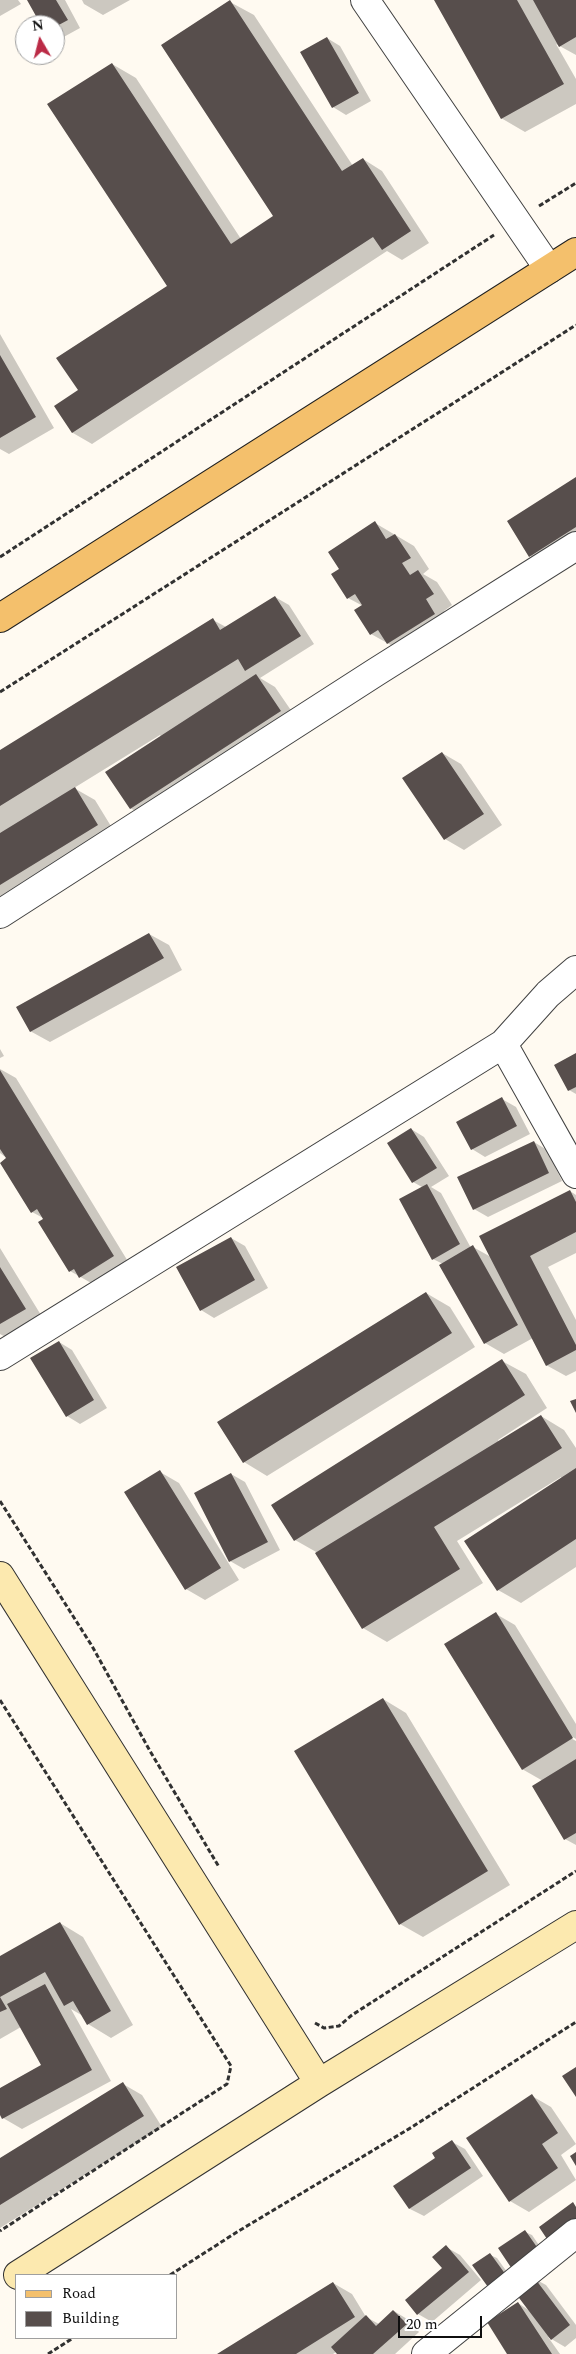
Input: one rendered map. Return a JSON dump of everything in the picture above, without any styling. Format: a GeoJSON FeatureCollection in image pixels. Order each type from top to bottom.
{"type":"FeatureCollection","features":[{"type":"Feature","properties":{"kind":"main road"},"geometry":{"type":"LineString","coordinates":[[0,618],[576,252]]}},
{"type":"Feature","properties":{"kind":"main road"},"geometry":{"type":"LineString","coordinates":[[0,1576],[319,2083]]}},
{"type":"Feature","properties":{"kind":"main road"},"geometry":{"type":"LineString","coordinates":[[20,2274],[319,2083],[576,1925]]}},
{"type":"Feature","properties":{"kind":"main road"},"geometry":{"type":"LineString","coordinates":[[0,2287],[15,2277]]}},
{"type":"Feature","properties":{"kind":"street"},"geometry":{"type":"LineString","coordinates":[[365,0],[549,269]]}},
{"type":"Feature","properties":{"kind":"street"},"geometry":{"type":"LineString","coordinates":[[0,914],[576,546]]}},
{"type":"Feature","properties":{"kind":"street"},"geometry":{"type":"LineString","coordinates":[[0,1356],[503,1044],[548,994],[576,970]]}},
{"type":"Feature","properties":{"kind":"street"},"geometry":{"type":"LineString","coordinates":[[503,1044],[576,1174]]}},
{"type":"Feature","properties":{"kind":"street"},"geometry":{"type":"LineString","coordinates":[[426,2354],[576,2232]]}},
{"type":"Feature","properties":{"kind":"path"},"geometry":{"type":"LineString","coordinates":[[0,557],[576,183]]}},
{"type":"Feature","properties":{"kind":"path"},"geometry":{"type":"LineString","coordinates":[[0,692],[576,325]]}},
{"type":"Feature","properties":{"kind":"path"},"geometry":{"type":"LineString","coordinates":[[0,1501],[92,1646],[150,1751],[220,1869]]}},
{"type":"Feature","properties":{"kind":"path"},"geometry":{"type":"LineString","coordinates":[[0,1700],[231,2066],[227,2084],[0,2230]]}},
{"type":"Feature","properties":{"kind":"path"},"geometry":{"type":"LineString","coordinates":[[309,2020],[324,2028],[339,2026],[352,2015],[576,1872]]}},
{"type":"Feature","properties":{"kind":"path"},"geometry":{"type":"LineString","coordinates":[[172,2274],[420,2121],[576,2022]]}},
{"type":"Feature","properties":{"kind":"path"},"geometry":{"type":"LineString","coordinates":[[48,2354],[71,2339]]}},
{"type":"Feature","properties":{"kind":"building"},"geometry":{"type":"Polygon","coordinates":[[[27,0],[56,0],[65,15],[35,15],[27,0]]]}},
{"type":"Feature","properties":{"kind":"building"},"geometry":{"type":"Polygon","coordinates":[[[230,0],[342,171],[363,158],[411,231],[382,250],[373,237],[72,433],[54,406],[78,390],[56,358],[167,286],[47,104],[112,63],[231,244],[273,216],[161,45],[230,0]]]}},
{"type":"Feature","properties":{"kind":"building"},"geometry":{"type":"Polygon","coordinates":[[[434,0],[517,0],[564,84],[501,119],[434,0]]]}},
{"type":"Feature","properties":{"kind":"building"},"geometry":{"type":"Polygon","coordinates":[[[533,0],[576,0],[576,37],[559,47],[533,0]]]}},
{"type":"Feature","properties":{"kind":"building"},"geometry":{"type":"Polygon","coordinates":[[[327,37],[359,93],[332,108],[300,52],[327,37]]]}},
{"type":"Feature","properties":{"kind":"building"},"geometry":{"type":"Polygon","coordinates":[[[0,355],[36,417],[0,438],[0,355]]]}},
{"type":"Feature","properties":{"kind":"building"},"geometry":{"type":"Polygon","coordinates":[[[576,477],[576,527],[529,557],[507,521],[576,477]]]}},
{"type":"Feature","properties":{"kind":"building"},"geometry":{"type":"Polygon","coordinates":[[[375,521],[386,539],[395,534],[411,558],[402,563],[410,575],[418,570],[434,594],[426,599],[435,614],[387,644],[378,630],[370,635],[354,610],[362,605],[355,594],[347,599],[331,574],[339,569],[328,552],[375,521]]]}},
{"type":"Feature","properties":{"kind":"building"},"geometry":{"type":"Polygon","coordinates":[[[275,596],[301,636],[245,671],[238,659],[0,806],[0,750],[213,618],[220,630],[275,596]]]}},
{"type":"Feature","properties":{"kind":"building"},"geometry":{"type":"Polygon","coordinates":[[[256,674],[281,711],[130,809],[105,772],[256,674]]]}},
{"type":"Feature","properties":{"kind":"building"},"geometry":{"type":"Polygon","coordinates":[[[442,752],[484,814],[444,840],[402,778],[442,752]]]}},
{"type":"Feature","properties":{"kind":"building"},"geometry":{"type":"Polygon","coordinates":[[[75,787],[98,825],[0,885],[0,833],[75,787]]]}},
{"type":"Feature","properties":{"kind":"building"},"geometry":{"type":"Polygon","coordinates":[[[149,933],[164,958],[30,1032],[16,1007],[149,933]]]}},
{"type":"Feature","properties":{"kind":"building"},"geometry":{"type":"Polygon","coordinates":[[[576,1053],[576,1087],[568,1091],[554,1065],[576,1053]]]}},
{"type":"Feature","properties":{"kind":"building"},"geometry":{"type":"Polygon","coordinates":[[[0,1070],[114,1256],[79,1278],[74,1269],[69,1272],[38,1222],[43,1219],[37,1209],[31,1213],[0,1163],[6,1158],[0,1149],[0,1070]]]}},
{"type":"Feature","properties":{"kind":"building"},"geometry":{"type":"Polygon","coordinates":[[[502,1097],[517,1126],[471,1150],[456,1122],[502,1097]]]}},
{"type":"Feature","properties":{"kind":"building"},"geometry":{"type":"Polygon","coordinates":[[[411,1128],[437,1168],[412,1183],[387,1143],[411,1128]]]}},
{"type":"Feature","properties":{"kind":"building"},"geometry":{"type":"Polygon","coordinates":[[[534,1141],[549,1173],[473,1210],[457,1177],[534,1141]]]}},
{"type":"Feature","properties":{"kind":"building"},"geometry":{"type":"Polygon","coordinates":[[[427,1184],[460,1244],[432,1260],[399,1199],[427,1184]]]}},
{"type":"Feature","properties":{"kind":"building"},"geometry":{"type":"Polygon","coordinates":[[[570,1190],[576,1202],[576,1232],[530,1256],[576,1345],[576,1350],[546,1366],[479,1236],[570,1190]]]}},
{"type":"Feature","properties":{"kind":"building"},"geometry":{"type":"Polygon","coordinates":[[[231,1237],[255,1280],[200,1311],[176,1267],[231,1237]]]}},
{"type":"Feature","properties":{"kind":"building"},"geometry":{"type":"Polygon","coordinates":[[[473,1245],[518,1325],[484,1344],[439,1265],[473,1245]]]}},
{"type":"Feature","properties":{"kind":"building"},"geometry":{"type":"Polygon","coordinates":[[[0,1267],[26,1309],[0,1324],[0,1267]]]}},
{"type":"Feature","properties":{"kind":"building"},"geometry":{"type":"Polygon","coordinates":[[[426,1292],[452,1333],[243,1463],[217,1422],[426,1292]]]}},
{"type":"Feature","properties":{"kind":"building"},"geometry":{"type":"Polygon","coordinates":[[[59,1341],[94,1400],[66,1417],[30,1358],[59,1341]]]}},
{"type":"Feature","properties":{"kind":"building"},"geometry":{"type":"Polygon","coordinates":[[[502,1359],[525,1395],[294,1541],[271,1505],[502,1359]]]}},
{"type":"Feature","properties":{"kind":"building"},"geometry":{"type":"Polygon","coordinates":[[[576,1399],[576,1413],[570,1401],[576,1399]]]}},
{"type":"Feature","properties":{"kind":"building"},"geometry":{"type":"Polygon","coordinates":[[[541,1415],[562,1448],[434,1527],[460,1569],[362,1629],[315,1553],[541,1415]]]}},
{"type":"Feature","properties":{"kind":"building"},"geometry":{"type":"Polygon","coordinates":[[[576,1468],[576,1539],[497,1591],[464,1541],[576,1468]]]}},
{"type":"Feature","properties":{"kind":"building"},"geometry":{"type":"Polygon","coordinates":[[[160,1470],[221,1568],[185,1590],[124,1492],[160,1470]]]}},
{"type":"Feature","properties":{"kind":"building"},"geometry":{"type":"Polygon","coordinates":[[[231,1473],[268,1542],[229,1562],[194,1493],[231,1473]]]}},
{"type":"Feature","properties":{"kind":"building"},"geometry":{"type":"Polygon","coordinates":[[[496,1612],[573,1738],[522,1770],[444,1644],[496,1612]]]}},
{"type":"Feature","properties":{"kind":"building"},"geometry":{"type":"Polygon","coordinates":[[[383,1698],[488,1871],[399,1925],[294,1751],[383,1698]]]}},
{"type":"Feature","properties":{"kind":"building"},"geometry":{"type":"Polygon","coordinates":[[[576,1759],[576,1833],[564,1840],[532,1786],[576,1759]]]}},
{"type":"Feature","properties":{"kind":"building"},"geometry":{"type":"Polygon","coordinates":[[[60,1922],[111,2011],[87,2025],[73,2001],[64,2006],[45,1972],[0,1997],[0,1956],[60,1922]]]}},
{"type":"Feature","properties":{"kind":"building"},"geometry":{"type":"Polygon","coordinates":[[[45,1984],[92,2070],[2,2119],[0,2115],[0,2088],[41,2065],[7,2004],[45,1984]]]}},
{"type":"Feature","properties":{"kind":"building"},"geometry":{"type":"Polygon","coordinates":[[[0,1997],[7,2009],[0,2012],[0,1997]]]}},
{"type":"Feature","properties":{"kind":"building"},"geometry":{"type":"Polygon","coordinates":[[[576,2067],[576,2097],[562,2076],[576,2067]]]}},
{"type":"Feature","properties":{"kind":"building"},"geometry":{"type":"Polygon","coordinates":[[[123,2082],[144,2116],[0,2205],[0,2158],[123,2082]]]}},
{"type":"Feature","properties":{"kind":"building"},"geometry":{"type":"Polygon","coordinates":[[[532,2094],[558,2133],[542,2144],[558,2168],[509,2202],[466,2138],[532,2094]]]}},
{"type":"Feature","properties":{"kind":"building"},"geometry":{"type":"Polygon","coordinates":[[[452,2140],[471,2168],[409,2209],[393,2186],[435,2158],[432,2153],[452,2140]]]}},
{"type":"Feature","properties":{"kind":"building"},"geometry":{"type":"Polygon","coordinates":[[[576,2152],[576,2166],[570,2156],[576,2152]]]}},
{"type":"Feature","properties":{"kind":"building"},"geometry":{"type":"Polygon","coordinates":[[[573,2202],[576,2207],[576,2222],[549,2242],[539,2227],[573,2202]]]}},
{"type":"Feature","properties":{"kind":"building"},"geometry":{"type":"Polygon","coordinates":[[[525,2230],[539,2250],[512,2269],[498,2248],[525,2230]]]}},
{"type":"Feature","properties":{"kind":"building"},"geometry":{"type":"Polygon","coordinates":[[[446,2245],[469,2272],[417,2315],[405,2300],[442,2268],[432,2257],[446,2245]]]}},
{"type":"Feature","properties":{"kind":"building"},"geometry":{"type":"Polygon","coordinates":[[[490,2253],[506,2275],[488,2287],[472,2265],[490,2253]]]}},
{"type":"Feature","properties":{"kind":"building"},"geometry":{"type":"Polygon","coordinates":[[[533,2276],[570,2325],[551,2340],[513,2290],[533,2276]]]}},
{"type":"Feature","properties":{"kind":"building"},"geometry":{"type":"Polygon","coordinates":[[[333,2282],[355,2317],[296,2354],[217,2354],[333,2282]]]}},
{"type":"Feature","properties":{"kind":"building"},"geometry":{"type":"Polygon","coordinates":[[[518,2302],[552,2354],[507,2354],[487,2322],[518,2302]]]}},
{"type":"Feature","properties":{"kind":"building"},"geometry":{"type":"Polygon","coordinates":[[[393,2310],[407,2324],[373,2354],[337,2354],[331,2347],[366,2315],[376,2326],[393,2310]]]}}]}
